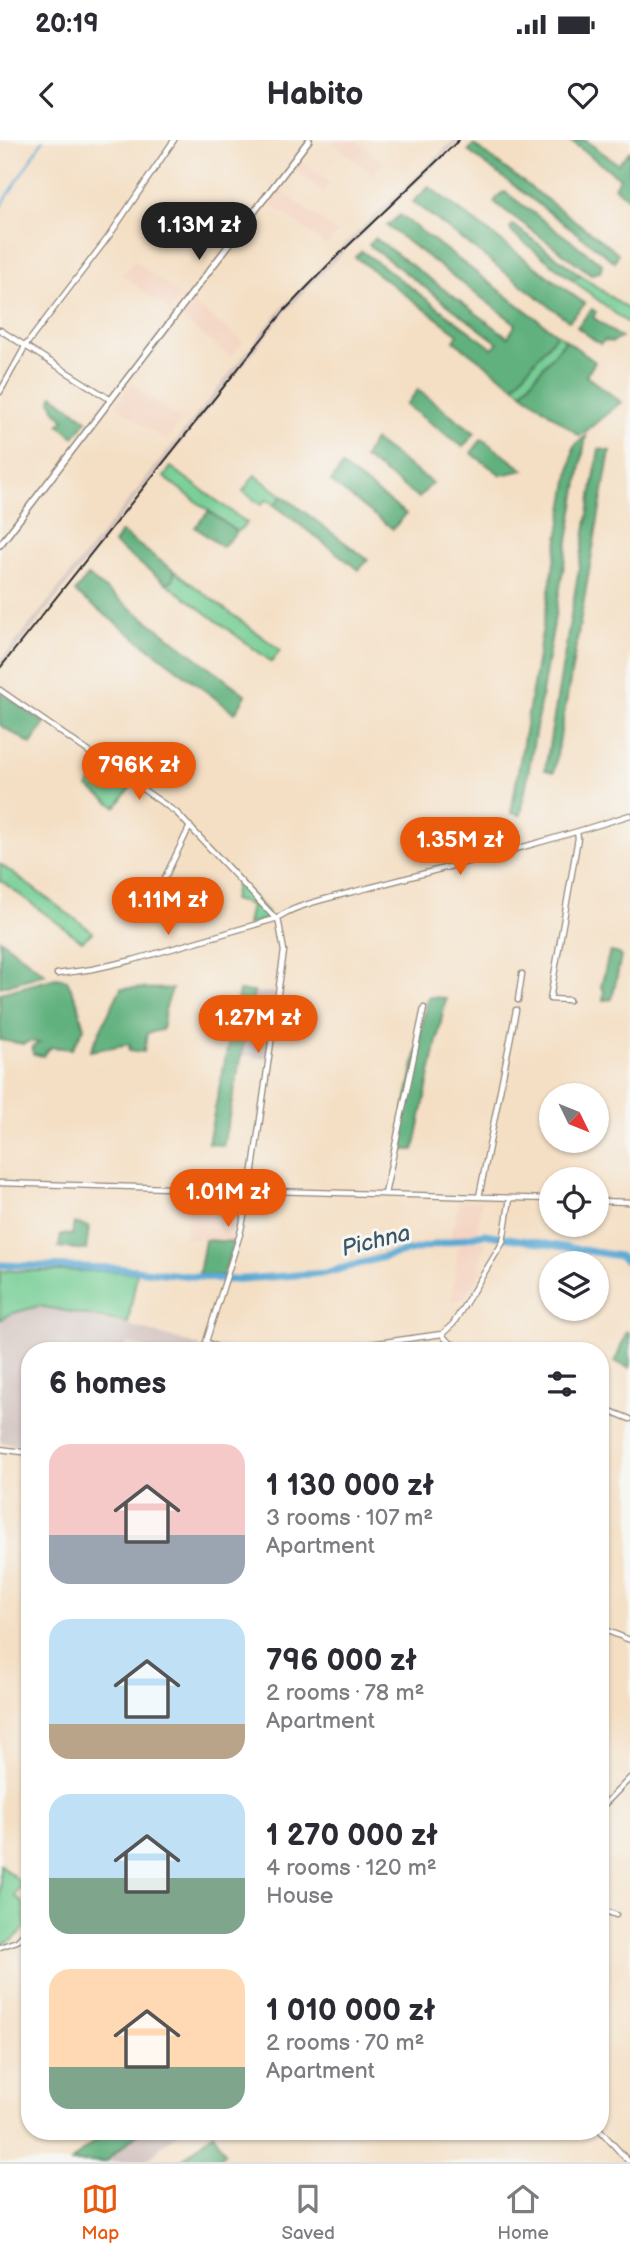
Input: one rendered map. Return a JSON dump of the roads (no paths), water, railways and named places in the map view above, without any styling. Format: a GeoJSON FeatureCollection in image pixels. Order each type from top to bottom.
{"type":"FeatureCollection","features":[{"type":"Feature","properties":{"kind":"main road"},"geometry":{"type":"LineString","coordinates":[[0,545],[309,140]]}},
{"type":"Feature","properties":{"kind":"street"},"geometry":{"type":"LineString","coordinates":[[0,392],[26,345],[109,236],[174,140]]}},
{"type":"Feature","properties":{"kind":"street"},"geometry":{"type":"LineString","coordinates":[[0,330],[111,400]]}},
{"type":"Feature","properties":{"kind":"street"},"geometry":{"type":"LineString","coordinates":[[0,690],[170,807],[276,918],[284,951],[250,1190],[240,1234],[206,1342]]}},
{"type":"Feature","properties":{"kind":"street"},"geometry":{"type":"LineString","coordinates":[[57,974],[133,960],[276,918],[321,901],[577,832],[630,815]]}},
{"type":"Feature","properties":{"kind":"street"},"geometry":{"type":"LineString","coordinates":[[153,902],[190,826]]}},
{"type":"Feature","properties":{"kind":"street"},"geometry":{"type":"LineString","coordinates":[[569,1000],[550,999],[577,832]]}},
{"type":"Feature","properties":{"kind":"street"},"geometry":{"type":"LineString","coordinates":[[518,1000],[522,974]]}},
{"type":"Feature","properties":{"kind":"street"},"geometry":{"type":"LineString","coordinates":[[385,1194],[424,1008]]}},
{"type":"Feature","properties":{"kind":"street"},"geometry":{"type":"LineString","coordinates":[[479,1196],[516,1010]]}},
{"type":"Feature","properties":{"kind":"street"},"geometry":{"type":"LineString","coordinates":[[0,1183],[539,1199]]}},
{"type":"Feature","properties":{"kind":"street"},"geometry":{"type":"LineString","coordinates":[[385,1342],[442,1334],[453,1324],[504,1238],[510,1198]]}},
{"type":"Feature","properties":{"kind":"street"},"geometry":{"type":"LineString","coordinates":[[609,1201],[630,1202]]}},
{"type":"Feature","properties":{"kind":"street"},"geometry":{"type":"LineString","coordinates":[[442,1334],[448,1342]]}},
{"type":"Feature","properties":{"kind":"street"},"geometry":{"type":"LineString","coordinates":[[609,1411],[630,1419]]}},
{"type":"Feature","properties":{"kind":"street"},"geometry":{"type":"LineString","coordinates":[[0,1449],[21,1452]]}},
{"type":"Feature","properties":{"kind":"street"},"geometry":{"type":"LineString","coordinates":[[609,1632],[630,1640]]}},
{"type":"Feature","properties":{"kind":"street"},"geometry":{"type":"LineString","coordinates":[[609,1800],[630,1778]]}},
{"type":"Feature","properties":{"kind":"street"},"geometry":{"type":"LineString","coordinates":[[609,1912],[616,1915]]}},
{"type":"Feature","properties":{"kind":"street"},"geometry":{"type":"LineString","coordinates":[[0,1947],[21,1937]]}},
{"type":"Feature","properties":{"kind":"street"},"geometry":{"type":"LineString","coordinates":[[609,2140],[629,2162]]}},
{"type":"Feature","properties":{"kind":"waterway"},"geometry":{"type":"LineString","coordinates":[[0,208],[43,140]]}},
{"type":"Feature","properties":{"kind":"waterway","name":"Pichna"},"geometry":{"type":"LineString","coordinates":[[0,1265],[117,1268],[229,1280],[325,1273],[484,1234],[619,1256],[630,1264]]}},
{"type":"Feature","properties":{"kind":"railway"},"geometry":{"type":"LineString","coordinates":[[0,668],[284,311],[330,263],[459,140]]}}]}
